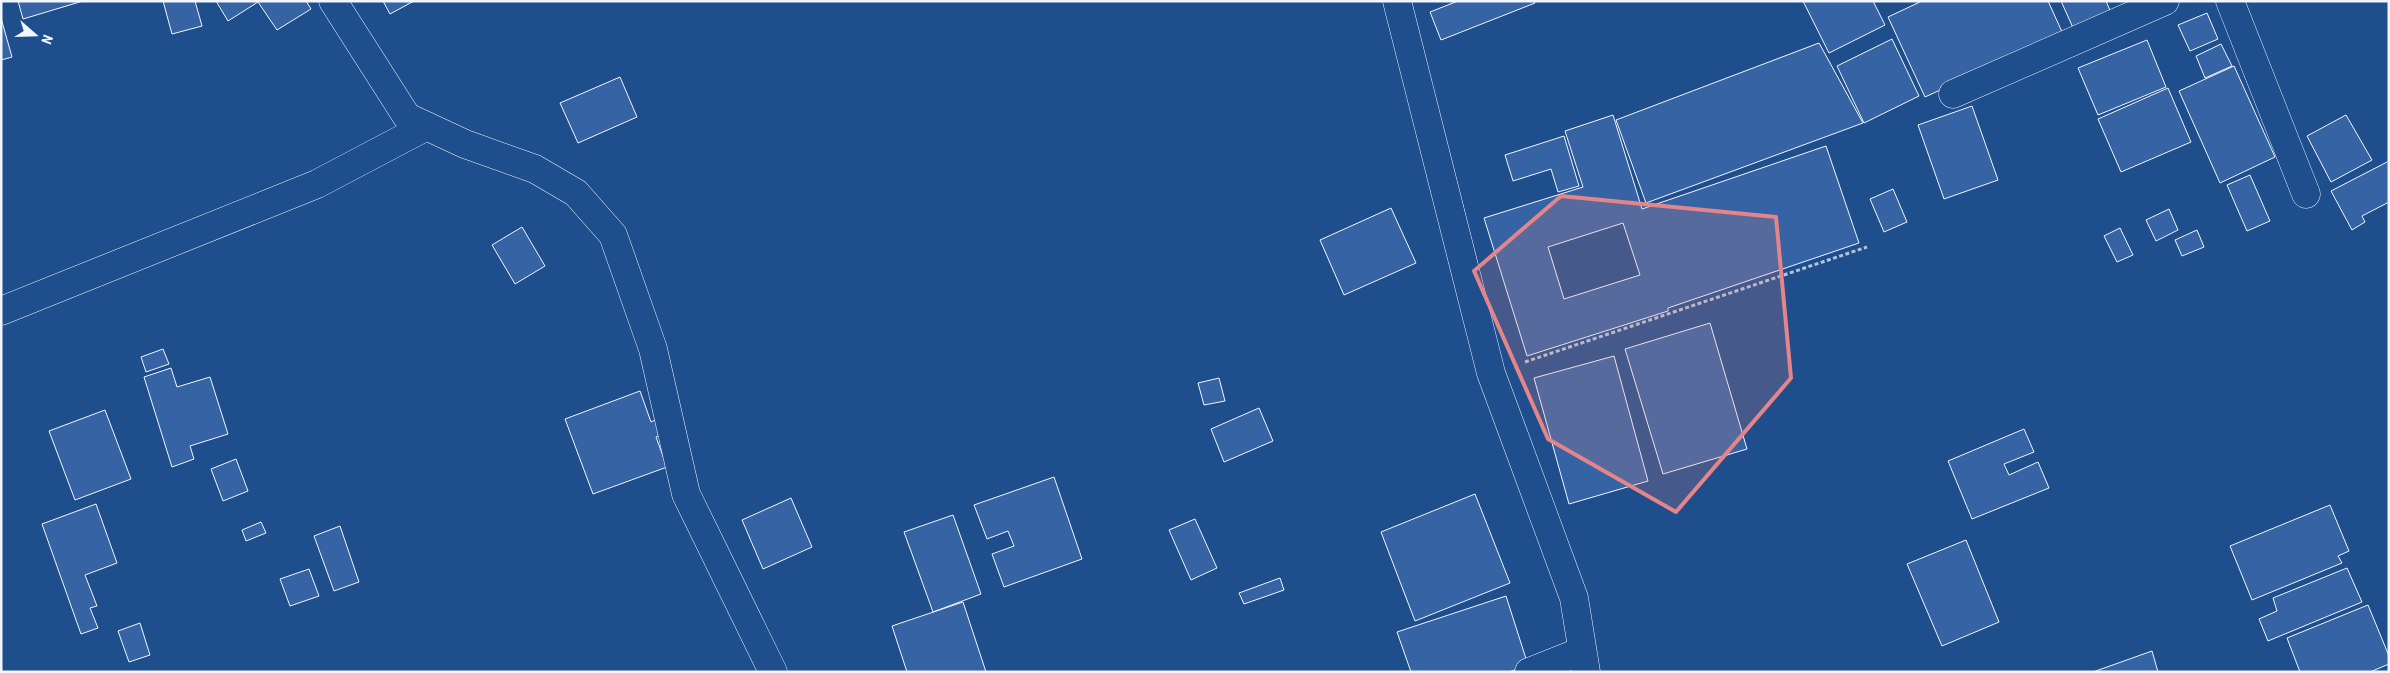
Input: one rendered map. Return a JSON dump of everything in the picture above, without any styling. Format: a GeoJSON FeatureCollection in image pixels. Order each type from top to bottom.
{"type":"FeatureCollection","features":[{"type":"Feature","properties":{"kind":"street"},"geometry":{"type":"LineString","coordinates":[[333,1],[407,117],[465,144],[535,170],[576,193],[613,235],[653,349],[686,494],[773,672]]}},
{"type":"Feature","properties":{"kind":"street"},"geometry":{"type":"LineString","coordinates":[[1397,1],[1491,374],[1574,598],[1584,661],[1529,672]]}},
{"type":"Feature","properties":{"kind":"street"},"geometry":{"type":"LineString","coordinates":[[1953,94],[2165,1]]}},
{"type":"Feature","properties":{"kind":"street"},"geometry":{"type":"LineString","coordinates":[[2230,1],[2306,194]]}},
{"type":"Feature","properties":{"kind":"street"},"geometry":{"type":"LineString","coordinates":[[1,311],[318,184],[427,126]]}},
{"type":"Feature","properties":{"kind":"path"},"geometry":{"type":"LineString","coordinates":[[1491,374],[1867,247]]}},
{"type":"Feature","properties":{"kind":"highlighted area"},"geometry":{"type":"Polygon","coordinates":[[[1561,196],[1776,217],[1791,378],[1676,512],[1548,439],[1474,271],[1561,196]]]}},
{"type":"Feature","properties":{"kind":"building"},"geometry":{"type":"Polygon","coordinates":[[[18,1],[83,1],[23,19],[18,1]]]}},
{"type":"Feature","properties":{"kind":"building"},"geometry":{"type":"Polygon","coordinates":[[[163,1],[195,1],[202,26],[172,34],[163,1]]]}},
{"type":"Feature","properties":{"kind":"building"},"geometry":{"type":"Polygon","coordinates":[[[216,1],[306,1],[311,9],[277,30],[258,2],[228,21],[216,1]]]}},
{"type":"Feature","properties":{"kind":"building"},"geometry":{"type":"Polygon","coordinates":[[[383,1],[414,1],[390,14],[383,1]]]}},
{"type":"Feature","properties":{"kind":"building"},"geometry":{"type":"Polygon","coordinates":[[[1458,1],[1534,1],[1535,3],[1441,40],[1430,12],[1458,1]]]}},
{"type":"Feature","properties":{"kind":"building"},"geometry":{"type":"Polygon","coordinates":[[[1803,1],[1873,1],[1885,25],[1829,53],[1803,1]]]}},
{"type":"Feature","properties":{"kind":"building"},"geometry":{"type":"Polygon","coordinates":[[[1922,1],[2048,1],[2063,34],[1925,97],[1888,17],[1922,1]]]}},
{"type":"Feature","properties":{"kind":"building"},"geometry":{"type":"Polygon","coordinates":[[[2061,1],[2106,1],[2111,13],[2074,30],[2061,1]]]}},
{"type":"Feature","properties":{"kind":"building"},"geometry":{"type":"Polygon","coordinates":[[[2207,13],[2218,39],[2190,51],[2178,25],[2207,13]]]}},
{"type":"Feature","properties":{"kind":"building"},"geometry":{"type":"Polygon","coordinates":[[[1,18],[12,57],[1,60],[1,18]]]}},
{"type":"Feature","properties":{"kind":"building"},"geometry":{"type":"Polygon","coordinates":[[[1892,39],[1919,96],[1864,123],[1837,66],[1892,39]]]}},
{"type":"Feature","properties":{"kind":"building"},"geometry":{"type":"Polygon","coordinates":[[[2147,40],[2166,87],[2098,115],[2078,68],[2147,40]]]}},
{"type":"Feature","properties":{"kind":"building"},"geometry":{"type":"Polygon","coordinates":[[[1819,43],[1863,123],[1646,203],[1616,120],[1819,43]]]}},
{"type":"Feature","properties":{"kind":"building"},"geometry":{"type":"Polygon","coordinates":[[[2221,44],[2232,66],[2205,78],[2196,56],[2221,44]]]}},
{"type":"Feature","properties":{"kind":"building"},"geometry":{"type":"Polygon","coordinates":[[[2234,66],[2275,157],[2220,183],[2179,91],[2234,66]]]}},
{"type":"Feature","properties":{"kind":"building"},"geometry":{"type":"Polygon","coordinates":[[[620,77],[637,117],[578,143],[560,103],[620,77]]]}},
{"type":"Feature","properties":{"kind":"building"},"geometry":{"type":"Polygon","coordinates":[[[2168,88],[2191,142],[2121,172],[2098,119],[2168,88]]]}},
{"type":"Feature","properties":{"kind":"building"},"geometry":{"type":"Polygon","coordinates":[[[1972,106],[1998,180],[1944,199],[1918,125],[1972,106]]]}},
{"type":"Feature","properties":{"kind":"building"},"geometry":{"type":"Polygon","coordinates":[[[1613,115],[1642,209],[1826,146],[1859,243],[1668,308],[1668,311],[1527,356],[1484,218],[1583,187],[1565,131],[1613,115]],[[1623,223],[1548,247],[1564,299],[1640,275],[1623,223]]]}},
{"type":"Feature","properties":{"kind":"building"},"geometry":{"type":"Polygon","coordinates":[[[2346,115],[2372,160],[2331,182],[2307,136],[2346,115]]]}},
{"type":"Feature","properties":{"kind":"building"},"geometry":{"type":"Polygon","coordinates":[[[1564,136],[1579,186],[1558,192],[1551,169],[1513,181],[1505,155],[1564,136]]]}},
{"type":"Feature","properties":{"kind":"building"},"geometry":{"type":"Polygon","coordinates":[[[2389,161],[2389,202],[2362,216],[2365,222],[2352,230],[2331,191],[2389,161]]]}},
{"type":"Feature","properties":{"kind":"building"},"geometry":{"type":"Polygon","coordinates":[[[2250,175],[2270,221],[2247,231],[2227,185],[2250,175]]]}},
{"type":"Feature","properties":{"kind":"building"},"geometry":{"type":"Polygon","coordinates":[[[1893,189],[1907,222],[1884,232],[1870,199],[1893,189]]]}},
{"type":"Feature","properties":{"kind":"building"},"geometry":{"type":"Polygon","coordinates":[[[1391,208],[1416,263],[1344,295],[1320,240],[1391,208]]]}},
{"type":"Feature","properties":{"kind":"building"},"geometry":{"type":"Polygon","coordinates":[[[2169,209],[2178,230],[2156,241],[2146,220],[2169,209]]]}},
{"type":"Feature","properties":{"kind":"building"},"geometry":{"type":"Polygon","coordinates":[[[522,227],[545,266],[515,284],[492,245],[522,227]]]}},
{"type":"Feature","properties":{"kind":"building"},"geometry":{"type":"Polygon","coordinates":[[[2120,228],[2133,255],[2117,262],[2104,236],[2120,228]]]}},
{"type":"Feature","properties":{"kind":"building"},"geometry":{"type":"Polygon","coordinates":[[[2197,230],[2204,247],[2182,256],[2175,240],[2197,230]]]}},
{"type":"Feature","properties":{"kind":"building"},"geometry":{"type":"Polygon","coordinates":[[[1710,323],[1747,449],[1663,474],[1625,349],[1710,323]]]}},
{"type":"Feature","properties":{"kind":"building"},"geometry":{"type":"Polygon","coordinates":[[[163,349],[169,364],[146,372],[141,357],[163,349]]]}},
{"type":"Feature","properties":{"kind":"building"},"geometry":{"type":"Polygon","coordinates":[[[1614,356],[1648,481],[1569,504],[1534,378],[1614,356]]]}},
{"type":"Feature","properties":{"kind":"building"},"geometry":{"type":"Polygon","coordinates":[[[171,368],[177,387],[210,377],[228,434],[190,446],[194,459],[172,467],[144,377],[171,368]]]}},
{"type":"Feature","properties":{"kind":"building"},"geometry":{"type":"Polygon","coordinates":[[[1219,378],[1225,401],[1204,405],[1198,383],[1219,378]]]}},
{"type":"Feature","properties":{"kind":"building"},"geometry":{"type":"Polygon","coordinates":[[[640,391],[651,422],[657,419],[663,434],[656,437],[667,467],[593,494],[565,419],[640,391]]]}},
{"type":"Feature","properties":{"kind":"building"},"geometry":{"type":"Polygon","coordinates":[[[1259,408],[1273,441],[1224,462],[1211,429],[1259,408]]]}},
{"type":"Feature","properties":{"kind":"building"},"geometry":{"type":"Polygon","coordinates":[[[105,410],[131,479],[75,500],[49,431],[105,410]]]}},
{"type":"Feature","properties":{"kind":"building"},"geometry":{"type":"Polygon","coordinates":[[[2024,429],[2034,452],[2004,464],[2009,475],[2038,462],[2049,488],[1972,519],[1948,461],[2024,429]]]}},
{"type":"Feature","properties":{"kind":"building"},"geometry":{"type":"Polygon","coordinates":[[[236,459],[248,491],[223,501],[211,469],[236,459]]]}},
{"type":"Feature","properties":{"kind":"building"},"geometry":{"type":"Polygon","coordinates":[[[1054,477],[1082,559],[1004,587],[992,554],[1014,546],[1008,531],[987,539],[974,505],[1054,477]]]}},
{"type":"Feature","properties":{"kind":"building"},"geometry":{"type":"Polygon","coordinates":[[[1475,494],[1510,583],[1415,621],[1381,532],[1475,494]]]}},
{"type":"Feature","properties":{"kind":"building"},"geometry":{"type":"Polygon","coordinates":[[[791,498],[812,547],[763,569],[742,520],[791,498]]]}},
{"type":"Feature","properties":{"kind":"building"},"geometry":{"type":"Polygon","coordinates":[[[96,504],[117,563],[85,575],[97,606],[90,608],[98,628],[81,634],[42,524],[96,504]]]}},
{"type":"Feature","properties":{"kind":"building"},"geometry":{"type":"Polygon","coordinates":[[[2330,505],[2349,551],[2338,556],[2342,563],[2252,600],[2230,546],[2330,505]]]}},
{"type":"Feature","properties":{"kind":"building"},"geometry":{"type":"Polygon","coordinates":[[[953,515],[981,594],[933,612],[904,532],[953,515]]]}},
{"type":"Feature","properties":{"kind":"building"},"geometry":{"type":"Polygon","coordinates":[[[1195,519],[1217,568],[1191,580],[1169,530],[1195,519]]]}},
{"type":"Feature","properties":{"kind":"building"},"geometry":{"type":"Polygon","coordinates":[[[261,522],[266,533],[246,541],[242,530],[261,522]]]}},
{"type":"Feature","properties":{"kind":"building"},"geometry":{"type":"Polygon","coordinates":[[[340,526],[359,582],[334,591],[314,536],[340,526]]]}},
{"type":"Feature","properties":{"kind":"building"},"geometry":{"type":"Polygon","coordinates":[[[1966,540],[1999,622],[1942,646],[1907,564],[1966,540]]]}},
{"type":"Feature","properties":{"kind":"building"},"geometry":{"type":"Polygon","coordinates":[[[2347,568],[2362,602],[2268,641],[2259,619],[2277,611],[2273,598],[2347,568]]]}},
{"type":"Feature","properties":{"kind":"building"},"geometry":{"type":"Polygon","coordinates":[[[309,569],[319,596],[290,606],[280,579],[309,569]]]}},
{"type":"Feature","properties":{"kind":"building"},"geometry":{"type":"Polygon","coordinates":[[[1280,578],[1284,590],[1244,604],[1239,593],[1280,578]]]}},
{"type":"Feature","properties":{"kind":"building"},"geometry":{"type":"Polygon","coordinates":[[[1506,596],[1528,665],[1509,672],[1411,672],[1397,632],[1506,596]]]}},
{"type":"Feature","properties":{"kind":"building"},"geometry":{"type":"Polygon","coordinates":[[[963,602],[986,672],[907,672],[892,626],[963,602]]]}},
{"type":"Feature","properties":{"kind":"building"},"geometry":{"type":"Polygon","coordinates":[[[2368,605],[2389,656],[2389,664],[2370,672],[2300,672],[2287,638],[2368,605]]]}},
{"type":"Feature","properties":{"kind":"building"},"geometry":{"type":"Polygon","coordinates":[[[140,623],[150,655],[129,662],[118,631],[140,623]]]}},
{"type":"Feature","properties":{"kind":"building"},"geometry":{"type":"Polygon","coordinates":[[[2152,651],[2158,672],[2093,672],[2152,651]]]}}]}
